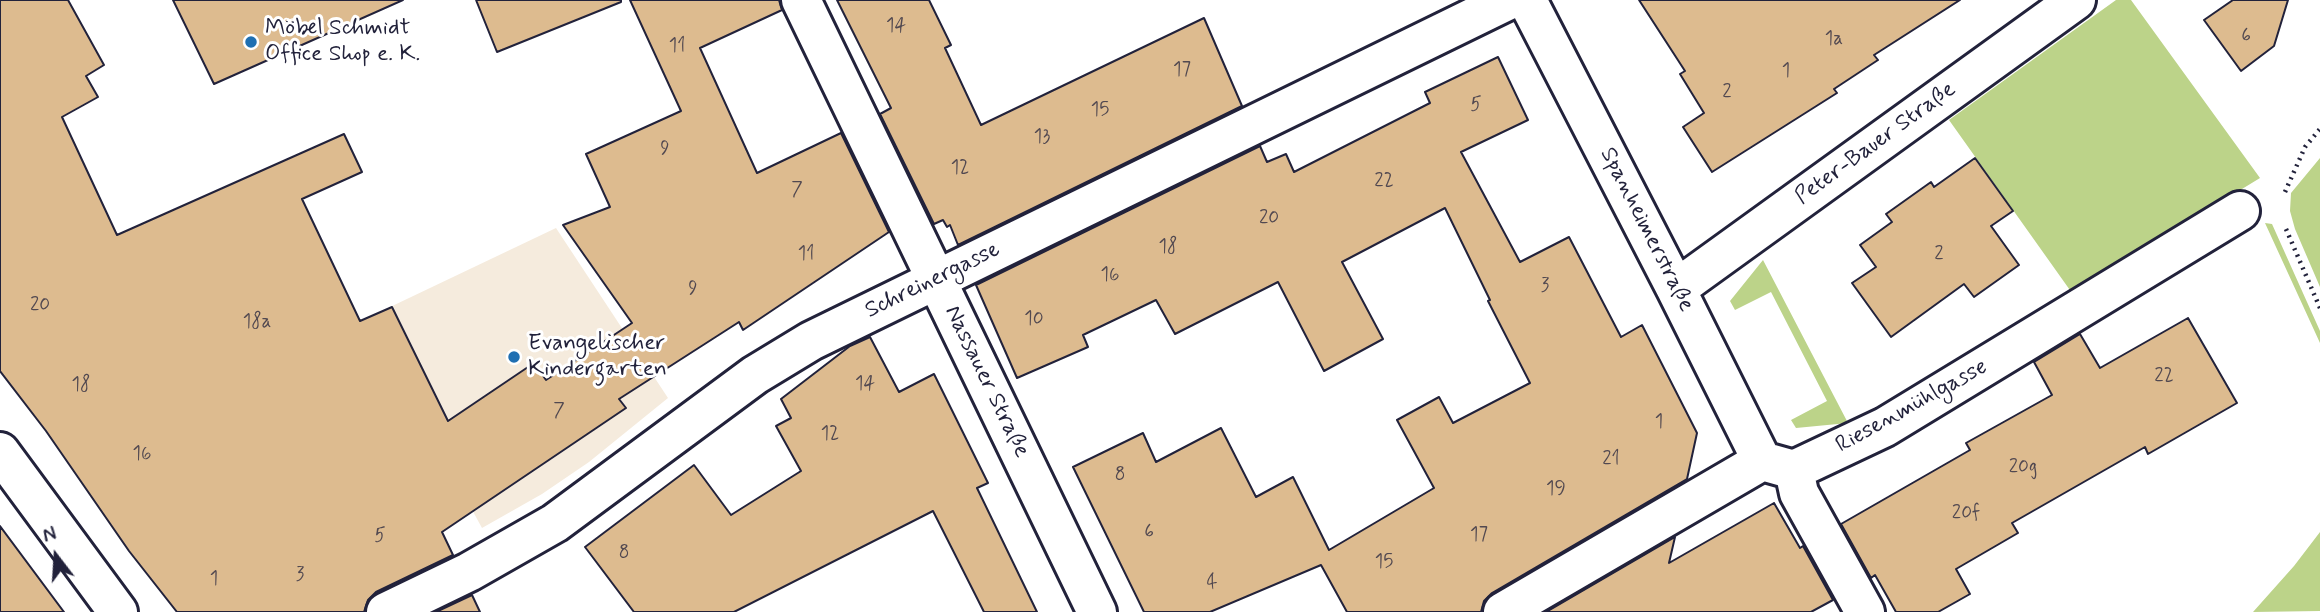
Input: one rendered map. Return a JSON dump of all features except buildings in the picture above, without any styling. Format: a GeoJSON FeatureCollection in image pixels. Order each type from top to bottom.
{"type":"FeatureCollection","features":[{"type":"Feature","properties":{"kind":"street","name":"Nassauer Straße"},"geometry":{"type":"LineString","coordinates":[[802,0],[1097,612]]}},
{"type":"Feature","properties":{"kind":"street","name":"Schreinergasse"},"geometry":{"type":"LineString","coordinates":[[386,612],[469,572],[555,523],[784,356],[936,279],[1510,0]]}},
{"type":"Feature","properties":{"kind":"street","name":"Spanheimerstraße"},"geometry":{"type":"LineString","coordinates":[[1527,0],[1676,289],[1778,466],[1799,493],[1865,612]]}},
{"type":"Feature","properties":{"kind":"street","name":"Peter-Bauer Straße"},"geometry":{"type":"LineString","coordinates":[[1676,289],[2076,0]]}},
{"type":"Feature","properties":{"kind":"street","name":"Riesenmühlgasse"},"geometry":{"type":"LineString","coordinates":[[1503,612],[1778,466],[1885,427],[2258,210]]}},
{"type":"Feature","properties":{"kind":"street"},"geometry":{"type":"LineString","coordinates":[[0,452],[118,612]]}},
{"type":"Feature","properties":{"kind":"path"},"geometry":{"type":"LineString","coordinates":[[2320,130],[2258,210],[2320,308]]}},
{"type":"Feature","properties":{"kind":"shaded area","name":"Evangelischer Kindergarten"},"geometry":{"type":"Polygon","coordinates":[[[556,228],[668,398],[589,462],[542,494],[482,528],[367,318],[556,228]]]}},
{"type":"Feature","properties":{"kind":"green space"},"geometry":{"type":"Polygon","coordinates":[[[2116,0],[2131,0],[2260,178],[2072,293],[1949,120],[2116,0]]]}},
{"type":"Feature","properties":{"kind":"green space"},"geometry":{"type":"Polygon","coordinates":[[[2320,158],[2320,287],[2290,211],[2291,193],[2320,158]]]}},
{"type":"Feature","properties":{"kind":"green space"},"geometry":{"type":"Polygon","coordinates":[[[2265,223],[2272,224],[2320,331],[2320,343],[2265,223]]]}},
{"type":"Feature","properties":{"kind":"green space"},"geometry":{"type":"Polygon","coordinates":[[[1763,260],[1848,423],[1796,428],[1791,420],[1827,401],[1771,292],[1735,310],[1730,301],[1763,260]]]}},
{"type":"Feature","properties":{"kind":"green space"},"geometry":{"type":"Polygon","coordinates":[[[2320,532],[2320,611],[2253,612],[2294,566],[2320,532]]]}},
{"type":"Feature","properties":{"kind":"place","name":"Möbel Schmidt Office Shop e. K."},"geometry":{"type":"Point","coordinates":[251,42]}},
{"type":"Feature","properties":{"kind":"place","name":"Evangelischer Kindergarten"},"geometry":{"type":"Point","coordinates":[514,357]}}]}
